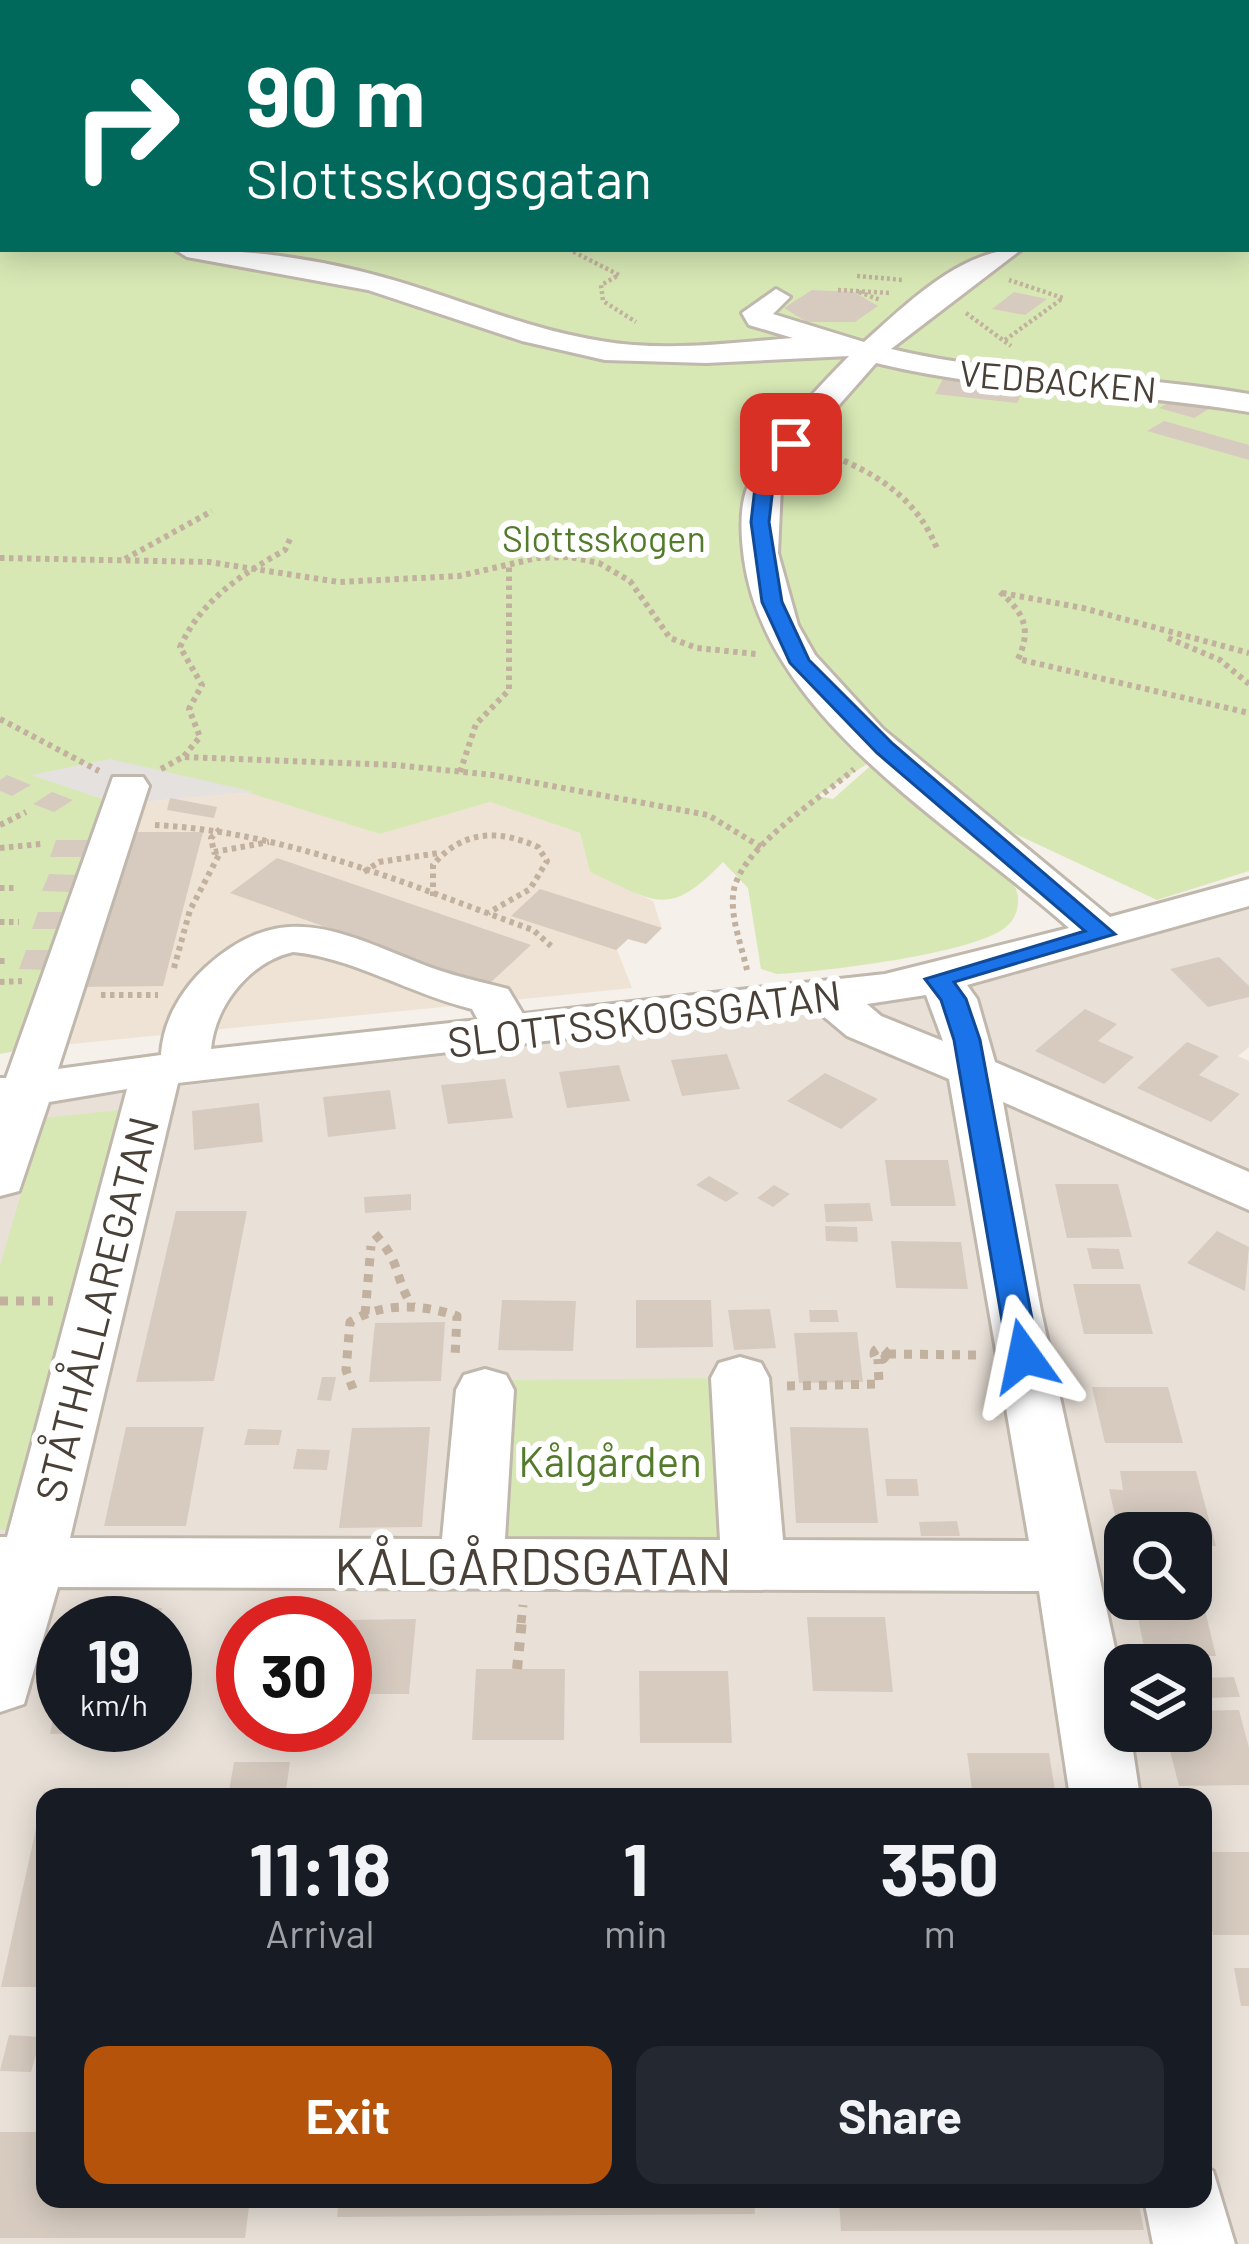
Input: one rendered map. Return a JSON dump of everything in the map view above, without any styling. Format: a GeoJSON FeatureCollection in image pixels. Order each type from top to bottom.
{"type":"FeatureCollection","features":[{"type":"Feature","properties":{"kind":"street"},"geometry":{"type":"LineString","coordinates":[[204,252],[374,283],[532,335],[605,351],[706,354],[851,347]]}},
{"type":"Feature","properties":{"kind":"street"},"geometry":{"type":"LineString","coordinates":[[994,258],[910,292],[851,347],[760,501],[772,602],[793,652],[885,749],[1103,934]]}},
{"type":"Feature","properties":{"kind":"street"},"geometry":{"type":"LineString","coordinates":[[776,297],[757,313],[759,319],[851,347]]}},
{"type":"Feature","properties":{"kind":"street","name":"VEDBACKEN"},"geometry":{"type":"LineString","coordinates":[[851,347],[941,369],[1249,403]]}},
{"type":"Feature","properties":{"kind":"street"},"geometry":{"type":"LineString","coordinates":[[1125,386],[1130,402],[1140,408],[1249,433]]}},
{"type":"Feature","properties":{"kind":"street"},"geometry":{"type":"LineString","coordinates":[[0,1179],[15,1091],[56,995],[121,806]]}},
{"type":"Feature","properties":{"kind":"street","name":"SLOTTSSKOGSGATAN"},"geometry":{"type":"LineString","coordinates":[[15,1091],[828,996],[938,979],[1249,892]]}},
{"type":"Feature","properties":{"kind":"street","name":"STÅTHÅLLAREGATAN"},"geometry":{"type":"LineString","coordinates":[[0,1684],[15,1562],[140,1151],[204,998],[242,960],[284,936],[325,938],[427,982],[490,999],[509,1033]]}},
{"type":"Feature","properties":{"kind":"street"},"geometry":{"type":"LineString","coordinates":[[938,979],[953,999],[969,1070],[1091,1689],[1104,1788]]}},
{"type":"Feature","properties":{"kind":"street"},"geometry":{"type":"LineString","coordinates":[[828,996],[864,1027],[1150,1144],[1249,1193]]}},
{"type":"Feature","properties":{"kind":"street"},"geometry":{"type":"LineString","coordinates":[[470,1381],[500,1562]]}},
{"type":"Feature","properties":{"kind":"street"},"geometry":{"type":"LineString","coordinates":[[740,1382],[753,1564]]}},
{"type":"Feature","properties":{"kind":"street","name":"KÅLGÅRDSGATAN"},"geometry":{"type":"LineString","coordinates":[[15,1562],[1065,1566]]}},
{"type":"Feature","properties":{"kind":"street"},"geometry":{"type":"LineString","coordinates":[[1186,2208],[1194,2244]]}},
{"type":"Feature","properties":{"kind":"path"},"geometry":{"type":"LineString","coordinates":[[574,252],[619,275],[602,285],[603,301],[615,314],[655,330]]}},
{"type":"Feature","properties":{"kind":"path"},"geometry":{"type":"LineString","coordinates":[[994,258],[1063,298],[1004,340]]}},
{"type":"Feature","properties":{"kind":"path"},"geometry":{"type":"LineString","coordinates":[[857,276],[972,314],[1068,382]]}},
{"type":"Feature","properties":{"kind":"path"},"geometry":{"type":"LineString","coordinates":[[838,290],[910,292]]}},
{"type":"Feature","properties":{"kind":"path"},"geometry":{"type":"LineString","coordinates":[[791,444],[860,465],[909,501],[929,523],[938,551]]}},
{"type":"Feature","properties":{"kind":"path"},"geometry":{"type":"LineString","coordinates":[[123,560],[212,511]]}},
{"type":"Feature","properties":{"kind":"path"},"geometry":{"type":"LineString","coordinates":[[121,806],[183,757],[200,736],[189,709],[202,685],[180,647],[191,617],[220,589],[285,550],[290,539]]}},
{"type":"Feature","properties":{"kind":"path"},"geometry":{"type":"LineString","coordinates":[[0,558],[255,567],[339,582],[459,576],[537,558],[587,559],[630,581],[662,632],[680,643],[714,652],[793,652]]}},
{"type":"Feature","properties":{"kind":"path"},"geometry":{"type":"LineString","coordinates":[[460,772],[476,724],[509,690],[509,566]]}},
{"type":"Feature","properties":{"kind":"path"},"geometry":{"type":"LineString","coordinates":[[1249,653],[1083,608],[1000,592],[1022,611],[1028,640],[1018,659],[1249,712]]}},
{"type":"Feature","properties":{"kind":"path"},"geometry":{"type":"LineString","coordinates":[[1144,627],[1220,660],[1249,684]]}},
{"type":"Feature","properties":{"kind":"path"},"geometry":{"type":"LineString","coordinates":[[0,719],[121,806],[272,841],[533,930],[551,946]]}},
{"type":"Feature","properties":{"kind":"path"},"geometry":{"type":"LineString","coordinates":[[747,969],[733,892],[746,862],[885,749]]}},
{"type":"Feature","properties":{"kind":"path"},"geometry":{"type":"LineString","coordinates":[[183,757],[460,772],[708,815],[761,847]]}},
{"type":"Feature","properties":{"kind":"path"},"geometry":{"type":"LineString","coordinates":[[0,825],[26,812]]}},
{"type":"Feature","properties":{"kind":"path"},"geometry":{"type":"LineString","coordinates":[[222,828],[208,846],[220,854],[272,841]]}},
{"type":"Feature","properties":{"kind":"path"},"geometry":{"type":"LineString","coordinates":[[364,872],[379,862],[441,853],[460,840],[499,834],[525,840],[544,853],[540,880],[486,914]]}},
{"type":"Feature","properties":{"kind":"path"},"geometry":{"type":"LineString","coordinates":[[0,848],[41,844]]}},
{"type":"Feature","properties":{"kind":"path"},"geometry":{"type":"LineString","coordinates":[[433,896],[430,878],[441,853]]}},
{"type":"Feature","properties":{"kind":"path"},"geometry":{"type":"LineString","coordinates":[[56,995],[161,995],[183,948],[190,910],[220,854]]}},
{"type":"Feature","properties":{"kind":"path"},"geometry":{"type":"LineString","coordinates":[[0,888],[18,888]]}},
{"type":"Feature","properties":{"kind":"path"},"geometry":{"type":"LineString","coordinates":[[0,922],[19,922]]}},
{"type":"Feature","properties":{"kind":"path"},"geometry":{"type":"LineString","coordinates":[[375,1234],[399,1261],[402,1290],[413,1308]]}},
{"type":"Feature","properties":{"kind":"path"},"geometry":{"type":"LineString","coordinates":[[364,1314],[371,1246]]}},
{"type":"Feature","properties":{"kind":"path"},"geometry":{"type":"LineString","coordinates":[[353,1389],[346,1370],[350,1322],[364,1314],[413,1308],[457,1316],[470,1381]]}},
{"type":"Feature","properties":{"kind":"path"},"geometry":{"type":"LineString","coordinates":[[740,1382],[879,1384],[883,1356],[1024,1356]]}},
{"type":"Feature","properties":{"kind":"path"},"geometry":{"type":"LineString","coordinates":[[500,1562],[517,1669]]}},
{"type":"Feature","properties":{"kind":"shaded area"},"geometry":{"type":"Polygon","coordinates":[[[110,759],[255,792],[118,804],[31,775],[110,759]]]}},
{"type":"Feature","properties":{"kind":"shaded area"},"geometry":{"type":"Polygon","coordinates":[[[255,792],[380,834],[490,802],[580,833],[590,872],[653,901],[662,928],[646,944],[628,939],[617,950],[632,988],[31,1048],[118,804],[255,792]]]}},
{"type":"Feature","properties":{"kind":"shaded area"},"geometry":{"type":"Polygon","coordinates":[[[1249,899],[1249,1047],[1238,1056],[1249,1061],[1249,2244],[0,2244],[0,1108],[859,1004],[1249,899]]]}},
{"type":"Feature","properties":{"kind":"green space","name":"Slottsskogen"},"geometry":{"type":"Polygon","coordinates":[[[0,252],[1249,252],[1249,871],[1157,900],[1009,831],[898,744],[817,796],[833,799],[876,761],[1014,885],[1018,908],[1013,918],[989,937],[931,953],[777,974],[761,969],[748,888],[723,862],[688,892],[661,900],[590,872],[580,833],[490,802],[380,834],[228,786],[35,776],[118,804],[31,1048],[0,1054],[0,252]]]}},
{"type":"Feature","properties":{"kind":"green space"},"geometry":{"type":"Polygon","coordinates":[[[138,1108],[21,1530],[0,1530],[0,1266],[43,1118],[138,1108]]]}},
{"type":"Feature","properties":{"kind":"green space","name":"Kålgården"},"geometry":{"type":"Polygon","coordinates":[[[718,1378],[727,1540],[493,1542],[501,1380],[718,1378]]]}},
{"type":"Feature","properties":{"kind":"building"},"geometry":{"type":"Polygon","coordinates":[[[812,290],[854,292],[878,306],[855,322],[807,322],[784,308],[812,290]]]}},
{"type":"Feature","properties":{"kind":"building"},"geometry":{"type":"Polygon","coordinates":[[[1014,292],[1047,299],[1025,315],[992,309],[1014,292]]]}},
{"type":"Feature","properties":{"kind":"building"},"geometry":{"type":"Polygon","coordinates":[[[944,377],[1025,386],[1017,403],[935,394],[944,377]]]}},
{"type":"Feature","properties":{"kind":"building"},"geometry":{"type":"Polygon","coordinates":[[[1180,396],[1215,405],[1194,418],[1159,408],[1180,396]]]}},
{"type":"Feature","properties":{"kind":"building"},"geometry":{"type":"Polygon","coordinates":[[[1164,421],[1249,445],[1249,460],[1147,431],[1164,421]]]}},
{"type":"Feature","properties":{"kind":"building"},"geometry":{"type":"Polygon","coordinates":[[[7,775],[31,785],[12,796],[0,791],[0,780],[7,775]]]}},
{"type":"Feature","properties":{"kind":"building"},"geometry":{"type":"Polygon","coordinates":[[[52,792],[73,800],[54,812],[33,804],[52,792]]]}},
{"type":"Feature","properties":{"kind":"building"},"geometry":{"type":"Polygon","coordinates":[[[170,798],[217,807],[214,818],[167,810],[170,798]]]}},
{"type":"Feature","properties":{"kind":"building"},"geometry":{"type":"Polygon","coordinates":[[[126,832],[203,832],[163,986],[78,987],[126,832]]]}},
{"type":"Feature","properties":{"kind":"building"},"geometry":{"type":"Polygon","coordinates":[[[56,840],[90,840],[85,857],[50,857],[56,840]]]}},
{"type":"Feature","properties":{"kind":"building"},"geometry":{"type":"Polygon","coordinates":[[[277,858],[531,945],[488,985],[230,893],[277,858]]]}},
{"type":"Feature","properties":{"kind":"building"},"geometry":{"type":"Polygon","coordinates":[[[49,874],[76,875],[69,892],[42,891],[49,874]]]}},
{"type":"Feature","properties":{"kind":"building"},"geometry":{"type":"Polygon","coordinates":[[[540,889],[662,928],[646,944],[628,939],[616,950],[511,916],[540,889]]]}},
{"type":"Feature","properties":{"kind":"building"},"geometry":{"type":"Polygon","coordinates":[[[38,912],[67,912],[61,929],[32,929],[38,912]]]}},
{"type":"Feature","properties":{"kind":"building"},"geometry":{"type":"Polygon","coordinates":[[[26,950],[54,950],[47,970],[19,969],[26,950]]]}},
{"type":"Feature","properties":{"kind":"building"},"geometry":{"type":"Polygon","coordinates":[[[1219,957],[1249,986],[1249,997],[1208,1007],[1170,969],[1219,957]]]}},
{"type":"Feature","properties":{"kind":"building"},"geometry":{"type":"Polygon","coordinates":[[[1085,1009],[1117,1024],[1098,1041],[1134,1057],[1104,1084],[1035,1051],[1085,1009]]]}},
{"type":"Feature","properties":{"kind":"building"},"geometry":{"type":"Polygon","coordinates":[[[1187,1042],[1219,1056],[1199,1075],[1240,1094],[1211,1122],[1137,1088],[1187,1042]]]}},
{"type":"Feature","properties":{"kind":"building"},"geometry":{"type":"Polygon","coordinates":[[[727,1054],[740,1089],[682,1096],[671,1060],[727,1054]]]}},
{"type":"Feature","properties":{"kind":"building"},"geometry":{"type":"Polygon","coordinates":[[[619,1065],[630,1101],[567,1108],[559,1072],[619,1065]]]}},
{"type":"Feature","properties":{"kind":"building"},"geometry":{"type":"Polygon","coordinates":[[[825,1073],[878,1099],[841,1129],[787,1101],[825,1073]]]}},
{"type":"Feature","properties":{"kind":"building"},"geometry":{"type":"Polygon","coordinates":[[[505,1079],[513,1118],[448,1124],[441,1085],[505,1079]]]}},
{"type":"Feature","properties":{"kind":"building"},"geometry":{"type":"Polygon","coordinates":[[[390,1090],[396,1129],[328,1137],[323,1097],[390,1090]]]}},
{"type":"Feature","properties":{"kind":"building"},"geometry":{"type":"Polygon","coordinates":[[[259,1103],[263,1142],[194,1150],[192,1111],[259,1103]]]}},
{"type":"Feature","properties":{"kind":"building"},"geometry":{"type":"Polygon","coordinates":[[[885,1160],[948,1160],[956,1206],[891,1206],[885,1160]]]}},
{"type":"Feature","properties":{"kind":"building"},"geometry":{"type":"Polygon","coordinates":[[[709,1176],[739,1193],[726,1202],[696,1185],[709,1176]]]}},
{"type":"Feature","properties":{"kind":"building"},"geometry":{"type":"Polygon","coordinates":[[[1055,1184],[1118,1184],[1132,1237],[1067,1238],[1055,1184]]]}},
{"type":"Feature","properties":{"kind":"building"},"geometry":{"type":"Polygon","coordinates":[[[774,1185],[790,1194],[773,1207],[757,1198],[774,1185]]]}},
{"type":"Feature","properties":{"kind":"building"},"geometry":{"type":"Polygon","coordinates":[[[411,1194],[411,1210],[365,1213],[364,1197],[411,1194]]]}},
{"type":"Feature","properties":{"kind":"building"},"geometry":{"type":"Polygon","coordinates":[[[870,1203],[873,1221],[826,1222],[824,1204],[870,1203]]]}},
{"type":"Feature","properties":{"kind":"building"},"geometry":{"type":"Polygon","coordinates":[[[176,1211],[247,1211],[214,1381],[136,1382],[176,1211]]]}},
{"type":"Feature","properties":{"kind":"building"},"geometry":{"type":"Polygon","coordinates":[[[825,1226],[857,1227],[858,1242],[826,1241],[825,1226]]]}},
{"type":"Feature","properties":{"kind":"building"},"geometry":{"type":"Polygon","coordinates":[[[1217,1231],[1249,1247],[1245,1291],[1187,1263],[1217,1231]]]}},
{"type":"Feature","properties":{"kind":"building"},"geometry":{"type":"Polygon","coordinates":[[[891,1241],[961,1242],[968,1289],[896,1288],[891,1241]]]}},
{"type":"Feature","properties":{"kind":"building"},"geometry":{"type":"Polygon","coordinates":[[[1087,1248],[1119,1249],[1124,1269],[1092,1269],[1087,1248]]]}},
{"type":"Feature","properties":{"kind":"building"},"geometry":{"type":"Polygon","coordinates":[[[1073,1284],[1140,1284],[1153,1334],[1084,1334],[1073,1284]]]}},
{"type":"Feature","properties":{"kind":"building"},"geometry":{"type":"Polygon","coordinates":[[[502,1300],[576,1301],[573,1351],[498,1350],[502,1300]]]}},
{"type":"Feature","properties":{"kind":"building"},"geometry":{"type":"Polygon","coordinates":[[[636,1300],[711,1300],[713,1347],[636,1348],[636,1300]]]}},
{"type":"Feature","properties":{"kind":"building"},"geometry":{"type":"Polygon","coordinates":[[[770,1309],[776,1348],[734,1350],[728,1310],[770,1309]]]}},
{"type":"Feature","properties":{"kind":"building"},"geometry":{"type":"Polygon","coordinates":[[[809,1310],[837,1310],[839,1322],[810,1322],[809,1310]]]}},
{"type":"Feature","properties":{"kind":"building"},"geometry":{"type":"Polygon","coordinates":[[[445,1322],[441,1381],[369,1382],[375,1323],[445,1322]]]}},
{"type":"Feature","properties":{"kind":"building"},"geometry":{"type":"Polygon","coordinates":[[[857,1332],[863,1382],[799,1383],[794,1333],[857,1332]]]}},
{"type":"Feature","properties":{"kind":"building"},"geometry":{"type":"Polygon","coordinates":[[[322,1377],[336,1377],[331,1401],[317,1400],[322,1377]]]}},
{"type":"Feature","properties":{"kind":"building"},"geometry":{"type":"Polygon","coordinates":[[[1092,1387],[1168,1387],[1183,1443],[1105,1443],[1092,1387]]]}},
{"type":"Feature","properties":{"kind":"building"},"geometry":{"type":"Polygon","coordinates":[[[126,1427],[204,1427],[186,1526],[104,1526],[126,1427]]]}},
{"type":"Feature","properties":{"kind":"building"},"geometry":{"type":"Polygon","coordinates":[[[430,1427],[422,1527],[339,1528],[352,1428],[430,1427]]]}},
{"type":"Feature","properties":{"kind":"building"},"geometry":{"type":"Polygon","coordinates":[[[790,1427],[868,1428],[878,1523],[796,1523],[790,1427]]]}},
{"type":"Feature","properties":{"kind":"building"},"geometry":{"type":"Polygon","coordinates":[[[248,1429],[282,1430],[279,1445],[244,1445],[248,1429]]]}},
{"type":"Feature","properties":{"kind":"building"},"geometry":{"type":"Polygon","coordinates":[[[297,1449],[330,1450],[327,1470],[293,1469],[297,1449]]]}},
{"type":"Feature","properties":{"kind":"building"},"geometry":{"type":"Polygon","coordinates":[[[1120,1471],[1196,1471],[1207,1512],[1114,1512],[1109,1489],[1123,1490],[1120,1471]]]}},
{"type":"Feature","properties":{"kind":"building"},"geometry":{"type":"Polygon","coordinates":[[[885,1479],[917,1479],[919,1496],[887,1496],[885,1479]]]}},
{"type":"Feature","properties":{"kind":"building"},"geometry":{"type":"Polygon","coordinates":[[[957,1521],[960,1536],[921,1536],[919,1522],[957,1521]]]}},
{"type":"Feature","properties":{"kind":"building"},"geometry":{"type":"Polygon","coordinates":[[[807,1617],[885,1617],[893,1692],[813,1691],[807,1617]]]}},
{"type":"Feature","properties":{"kind":"building"},"geometry":{"type":"Polygon","coordinates":[[[416,1619],[409,1694],[372,1694],[372,1620],[416,1619]]]}},
{"type":"Feature","properties":{"kind":"building"},"geometry":{"type":"Polygon","coordinates":[[[1138,1620],[1207,1620],[1216,1656],[1212,1656],[1212,1644],[1143,1644],[1138,1620]]]}},
{"type":"Feature","properties":{"kind":"building"},"geometry":{"type":"Polygon","coordinates":[[[476,1669],[565,1669],[564,1740],[472,1740],[476,1669]]]}},
{"type":"Feature","properties":{"kind":"building"},"geometry":{"type":"Polygon","coordinates":[[[639,1671],[728,1671],[732,1743],[640,1743],[639,1671]]]}},
{"type":"Feature","properties":{"kind":"building"},"geometry":{"type":"Polygon","coordinates":[[[1234,1677],[1240,1697],[1212,1698],[1212,1678],[1234,1677]]]}},
{"type":"Feature","properties":{"kind":"building"},"geometry":{"type":"Polygon","coordinates":[[[1239,1710],[1249,1748],[1249,1785],[1179,1786],[1170,1752],[1212,1752],[1212,1711],[1239,1710]]]}},
{"type":"Feature","properties":{"kind":"building"},"geometry":{"type":"Polygon","coordinates":[[[967,1753],[1049,1753],[1055,1788],[972,1788],[967,1753]]]}},
{"type":"Feature","properties":{"kind":"building"},"geometry":{"type":"Polygon","coordinates":[[[234,1762],[290,1762],[286,1788],[230,1788],[234,1762]]]}},
{"type":"Feature","properties":{"kind":"building"},"geometry":{"type":"Polygon","coordinates":[[[36,1829],[36,1987],[1,1987],[36,1829]]]}},
{"type":"Feature","properties":{"kind":"building"},"geometry":{"type":"Polygon","coordinates":[[[1212,1852],[1249,1852],[1249,1935],[1213,1935],[1212,1852]]]}},
{"type":"Feature","properties":{"kind":"building"},"geometry":{"type":"Polygon","coordinates":[[[1234,1968],[1249,1968],[1249,2006],[1241,2006],[1234,1968]]]}},
{"type":"Feature","properties":{"kind":"building"},"geometry":{"type":"Polygon","coordinates":[[[9,2035],[36,2037],[31,2072],[0,2071],[9,2035]]]}},
{"type":"Feature","properties":{"kind":"building"},"geometry":{"type":"Polygon","coordinates":[[[0,2132],[36,2132],[36,2208],[249,2208],[245,2238],[0,2238],[0,2132]]]}},
{"type":"Feature","properties":{"kind":"building"},"geometry":{"type":"Polygon","coordinates":[[[338,2208],[755,2208],[755,2214],[337,2217],[338,2208]]]}},
{"type":"Feature","properties":{"kind":"building"},"geometry":{"type":"Polygon","coordinates":[[[840,2208],[1140,2208],[1144,2230],[841,2231],[840,2208]]]}},
{"type":"Feature","properties":{"kind":"route"},"geometry":{"type":"LineString","coordinates":[[791,444],[764,487],[760,522],[772,602],[800,663],[885,749],[1103,934],[938,979],[953,999],[967,1040],[1024,1356]]}}]}
